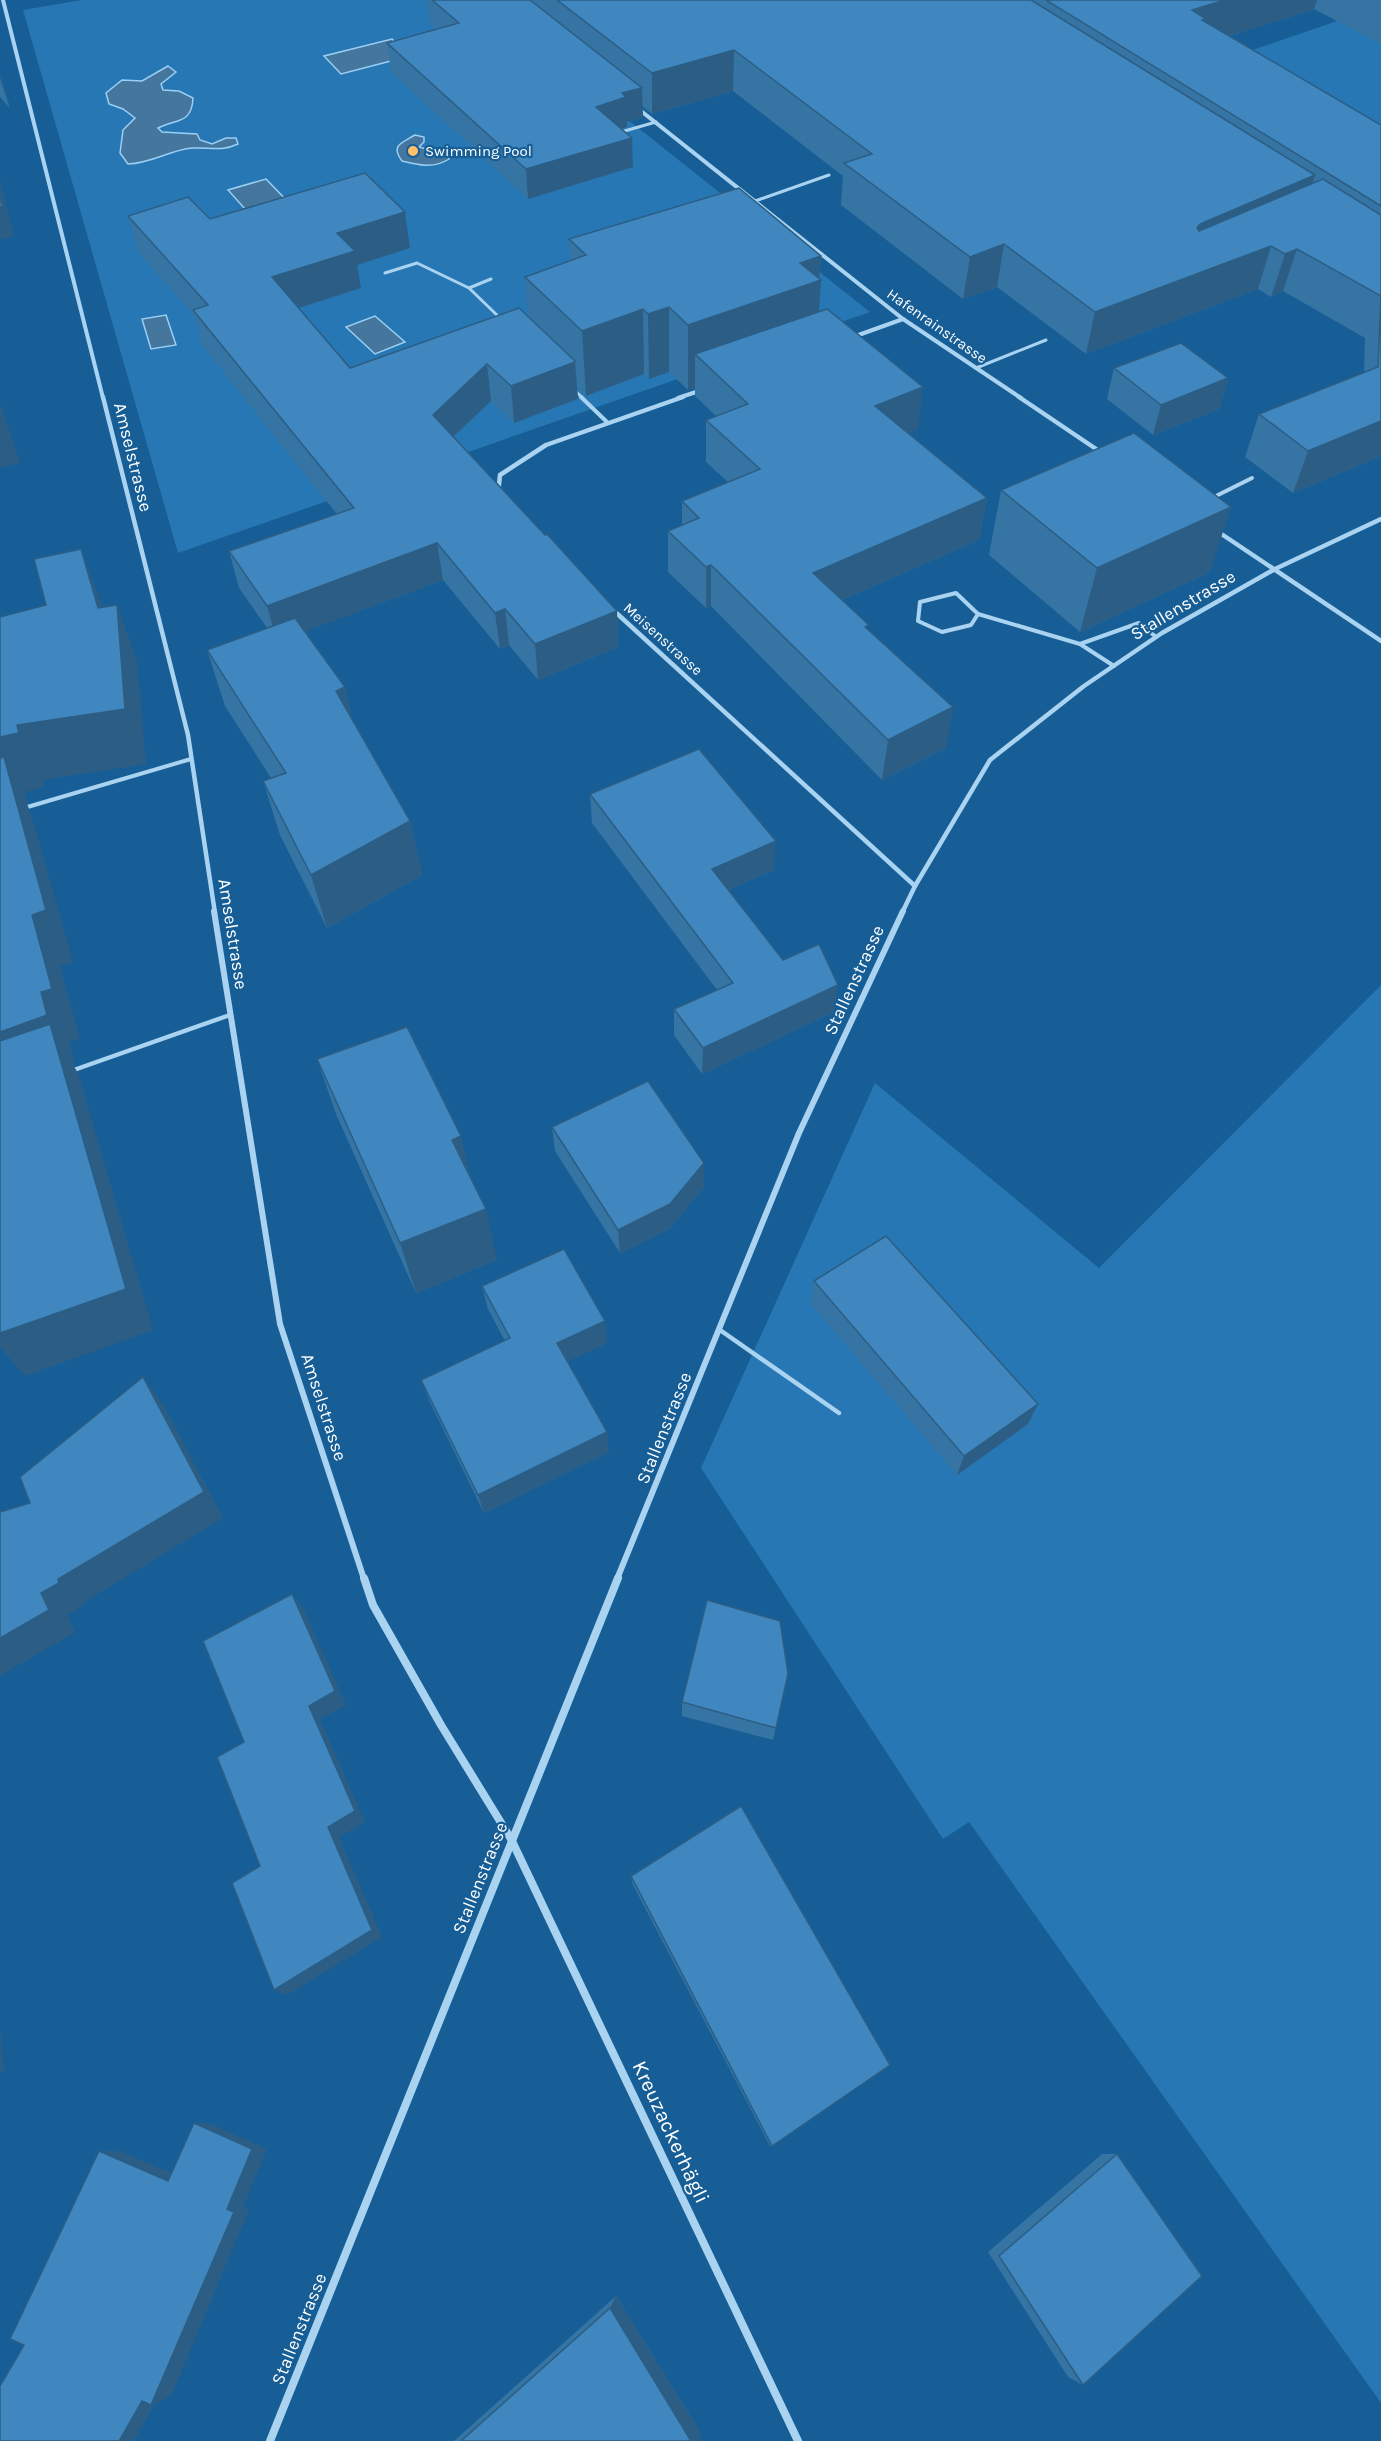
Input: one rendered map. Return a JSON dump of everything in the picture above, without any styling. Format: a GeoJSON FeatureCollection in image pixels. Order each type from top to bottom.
{"type":"FeatureCollection","features":[{"type":"Feature","properties":{"kind":"street","name":"Amselstrasse"},"geometry":{"type":"LineString","coordinates":[[3,0],[188,735],[280,1324],[374,1605],[441,1725],[511,1839]]}},
{"type":"Feature","properties":{"kind":"street","name":"Hafenrainstrasse"},"geometry":{"type":"LineString","coordinates":[[629,101],[903,319],[1111,459]]}},
{"type":"Feature","properties":{"kind":"street"},"geometry":{"type":"LineString","coordinates":[[849,338],[903,319]]}},
{"type":"Feature","properties":{"kind":"street"},"geometry":{"type":"LineString","coordinates":[[497,503],[500,475],[546,445],[706,388]]}},
{"type":"Feature","properties":{"kind":"street","name":"Stallenstrasse"},"geometry":{"type":"LineString","coordinates":[[270,2441],[511,1839],[799,1133],[915,886],[990,760],[1155,637],[1275,569],[1381,519]]}},
{"type":"Feature","properties":{"kind":"street"},"geometry":{"type":"LineString","coordinates":[[1217,530],[1381,641]]}},
{"type":"Feature","properties":{"kind":"street","name":"Meisenstrasse"},"geometry":{"type":"LineString","coordinates":[[610,607],[915,886]]}},
{"type":"Feature","properties":{"kind":"street","name":"Kreuzackerhägli"},"geometry":{"type":"LineString","coordinates":[[511,1839],[798,2441]]}},
{"type":"Feature","properties":{"kind":"lane"},"geometry":{"type":"LineString","coordinates":[[616,134],[656,122]]}},
{"type":"Feature","properties":{"kind":"lane"},"geometry":{"type":"LineString","coordinates":[[755,201],[829,175]]}},
{"type":"Feature","properties":{"kind":"lane"},"geometry":{"type":"LineString","coordinates":[[385,273],[417,262],[469,288],[502,320]]}},
{"type":"Feature","properties":{"kind":"lane"},"geometry":{"type":"LineString","coordinates":[[469,288],[490,279]]}},
{"type":"Feature","properties":{"kind":"lane"},"geometry":{"type":"LineString","coordinates":[[976,368],[1046,340]]}},
{"type":"Feature","properties":{"kind":"lane"},"geometry":{"type":"LineString","coordinates":[[567,383],[608,423]]}},
{"type":"Feature","properties":{"kind":"lane"},"geometry":{"type":"LineString","coordinates":[[1206,501],[1252,478]]}},
{"type":"Feature","properties":{"kind":"lane"},"geometry":{"type":"LineString","coordinates":[[978,614],[971,625],[942,632],[918,621],[920,602],[956,593],[978,614],[1080,644],[1114,666]]}},
{"type":"Feature","properties":{"kind":"lane"},"geometry":{"type":"LineString","coordinates":[[1080,644],[1139,623],[1155,637]]}},
{"type":"Feature","properties":{"kind":"lane"},"geometry":{"type":"LineString","coordinates":[[22,809],[191,759]]}},
{"type":"Feature","properties":{"kind":"lane"},"geometry":{"type":"LineString","coordinates":[[66,1072],[230,1015]]}},
{"type":"Feature","properties":{"kind":"lane"},"geometry":{"type":"LineString","coordinates":[[720,1330],[838,1413]]}},
{"type":"Feature","properties":{"kind":"shaded area"},"geometry":{"type":"Polygon","coordinates":[[[82,0],[477,0],[870,312],[178,553],[23,10],[82,0]]]}},
{"type":"Feature","properties":{"kind":"shaded area"},"geometry":{"type":"Polygon","coordinates":[[[1381,6],[1381,134],[1241,54],[1381,6]]]}},
{"type":"Feature","properties":{"kind":"shaded area"},"geometry":{"type":"Polygon","coordinates":[[[392,39],[410,56],[341,74],[324,56],[392,39]]]}},
{"type":"Feature","properties":{"kind":"shaded area"},"geometry":{"type":"Polygon","coordinates":[[[168,66],[176,72],[161,84],[163,90],[179,91],[193,98],[192,106],[186,117],[158,128],[162,132],[197,134],[200,140],[212,144],[226,138],[236,138],[238,144],[221,149],[184,149],[128,164],[120,153],[123,130],[135,118],[123,109],[109,104],[106,93],[122,80],[142,81],[168,66]]]}},
{"type":"Feature","properties":{"kind":"shaded area","name":"Swimming Pool"},"geometry":{"type":"Polygon","coordinates":[[[415,135],[424,137],[424,142],[419,147],[447,155],[449,159],[432,165],[402,161],[397,148],[415,135]]]}},
{"type":"Feature","properties":{"kind":"shaded area"},"geometry":{"type":"Polygon","coordinates":[[[266,179],[292,206],[253,218],[228,190],[266,179]]]}},
{"type":"Feature","properties":{"kind":"shaded area"},"geometry":{"type":"Polygon","coordinates":[[[166,315],[176,345],[151,349],[142,319],[166,315]]]}},
{"type":"Feature","properties":{"kind":"shaded area"},"geometry":{"type":"Polygon","coordinates":[[[375,316],[405,342],[375,354],[346,327],[375,316]]]}},
{"type":"Feature","properties":{"kind":"shaded area"},"geometry":{"type":"Polygon","coordinates":[[[1381,985],[1381,2403],[969,1822],[943,1839],[701,1468],[875,1083],[1099,1268],[1381,985]]]}},
{"type":"Feature","properties":{"kind":"building"},"geometry":{"type":"Polygon","coordinates":[[[432,0],[530,0],[642,88],[622,93],[626,97],[596,107],[632,138],[526,169],[387,43],[459,23],[432,0]]]}},
{"type":"Feature","properties":{"kind":"building"},"geometry":{"type":"Polygon","coordinates":[[[557,0],[1031,0],[1315,175],[1200,224],[1197,228],[1199,231],[1323,179],[1381,215],[1381,296],[1297,249],[1285,254],[1271,246],[1095,312],[1004,244],[970,257],[844,163],[872,154],[734,50],[652,73],[557,0]]]}},
{"type":"Feature","properties":{"kind":"building"},"geometry":{"type":"Polygon","coordinates":[[[1046,0],[1225,0],[1192,10],[1206,19],[1202,20],[1381,125],[1381,206],[1046,0]]]}},
{"type":"Feature","properties":{"kind":"building"},"geometry":{"type":"Polygon","coordinates":[[[365,173],[405,212],[337,233],[355,251],[272,277],[350,368],[519,308],[575,361],[511,386],[487,364],[433,415],[617,611],[535,644],[505,609],[495,613],[437,543],[267,606],[229,551],[354,508],[193,310],[208,305],[128,216],[188,197],[210,219],[365,173]]]}},
{"type":"Feature","properties":{"kind":"building"},"geometry":{"type":"Polygon","coordinates":[[[739,188],[821,256],[800,263],[821,280],[688,325],[669,307],[648,314],[643,309],[582,331],[525,277],[586,255],[569,239],[739,188]]]}},
{"type":"Feature","properties":{"kind":"building"},"geometry":{"type":"Polygon","coordinates":[[[1381,296],[1381,421],[1308,451],[1259,414],[1378,367],[1381,296]]]}},
{"type":"Feature","properties":{"kind":"building"},"geometry":{"type":"Polygon","coordinates":[[[827,309],[923,387],[875,406],[987,498],[813,573],[869,625],[865,627],[953,707],[888,740],[711,565],[706,567],[668,531],[699,518],[682,501],[760,469],[706,420],[748,404],[695,354],[827,309]]]}},
{"type":"Feature","properties":{"kind":"building"},"geometry":{"type":"Polygon","coordinates":[[[1181,343],[1228,378],[1161,405],[1114,368],[1181,343]]]}},
{"type":"Feature","properties":{"kind":"building"},"geometry":{"type":"Polygon","coordinates":[[[1134,433],[1231,507],[1097,568],[1001,490],[1134,433]]]}},
{"type":"Feature","properties":{"kind":"building"},"geometry":{"type":"Polygon","coordinates":[[[81,549],[98,608],[117,605],[125,709],[17,725],[19,733],[0,737],[0,617],[46,605],[34,559],[81,549]]]}},
{"type":"Feature","properties":{"kind":"building"},"geometry":{"type":"Polygon","coordinates":[[[295,618],[345,687],[336,691],[410,821],[311,875],[263,781],[286,773],[207,650],[295,618]]]}},
{"type":"Feature","properties":{"kind":"building"},"geometry":{"type":"Polygon","coordinates":[[[699,749],[776,841],[712,869],[783,960],[819,944],[838,985],[703,1048],[674,1009],[733,983],[590,794],[699,749]]]}},
{"type":"Feature","properties":{"kind":"building"},"geometry":{"type":"Polygon","coordinates":[[[4,757],[46,910],[32,915],[52,989],[41,992],[47,1015],[0,1032],[0,758],[4,757]]]}},
{"type":"Feature","properties":{"kind":"building"},"geometry":{"type":"Polygon","coordinates":[[[50,1024],[126,1289],[0,1333],[0,1041],[50,1024]]]}},
{"type":"Feature","properties":{"kind":"building"},"geometry":{"type":"Polygon","coordinates":[[[407,1027],[461,1136],[452,1140],[486,1209],[400,1243],[317,1059],[407,1027]]]}},
{"type":"Feature","properties":{"kind":"building"},"geometry":{"type":"Polygon","coordinates":[[[648,1081],[704,1163],[670,1204],[618,1230],[552,1127],[648,1081]]]}},
{"type":"Feature","properties":{"kind":"building"},"geometry":{"type":"Polygon","coordinates":[[[886,1236],[1038,1404],[964,1456],[814,1281],[886,1236]]]}},
{"type":"Feature","properties":{"kind":"building"},"geometry":{"type":"Polygon","coordinates":[[[564,1249],[605,1321],[557,1343],[607,1432],[478,1495],[421,1380],[510,1338],[482,1286],[564,1249]]]}},
{"type":"Feature","properties":{"kind":"building"},"geometry":{"type":"Polygon","coordinates":[[[143,1377],[204,1492],[58,1579],[59,1583],[41,1593],[49,1610],[0,1638],[0,1512],[30,1503],[20,1477],[143,1377]]]}},
{"type":"Feature","properties":{"kind":"building"},"geometry":{"type":"Polygon","coordinates":[[[292,1594],[335,1691],[309,1706],[355,1811],[328,1827],[372,1930],[274,1990],[232,1883],[260,1866],[217,1757],[244,1742],[203,1641],[292,1594]]]}},
{"type":"Feature","properties":{"kind":"building"},"geometry":{"type":"Polygon","coordinates":[[[707,1600],[780,1621],[788,1674],[776,1728],[682,1702],[707,1600]]]}},
{"type":"Feature","properties":{"kind":"building"},"geometry":{"type":"Polygon","coordinates":[[[741,1806],[890,2065],[772,2146],[631,1876],[741,1806]]]}},
{"type":"Feature","properties":{"kind":"building"},"geometry":{"type":"Polygon","coordinates":[[[194,2123],[252,2149],[227,2209],[234,2212],[151,2405],[142,2401],[119,2441],[0,2441],[0,2386],[24,2345],[10,2339],[99,2151],[168,2181],[194,2123]]]}},
{"type":"Feature","properties":{"kind":"building"},"geometry":{"type":"Polygon","coordinates":[[[1117,2154],[1202,2276],[1083,2385],[999,2256],[1117,2154]]]}},
{"type":"Feature","properties":{"kind":"building"},"geometry":{"type":"Polygon","coordinates":[[[610,2308],[691,2441],[461,2441],[610,2308]]]}},
{"type":"Feature","properties":{"kind":"place","name":"Swimming Pool"},"geometry":{"type":"Point","coordinates":[413,151]}}]}
